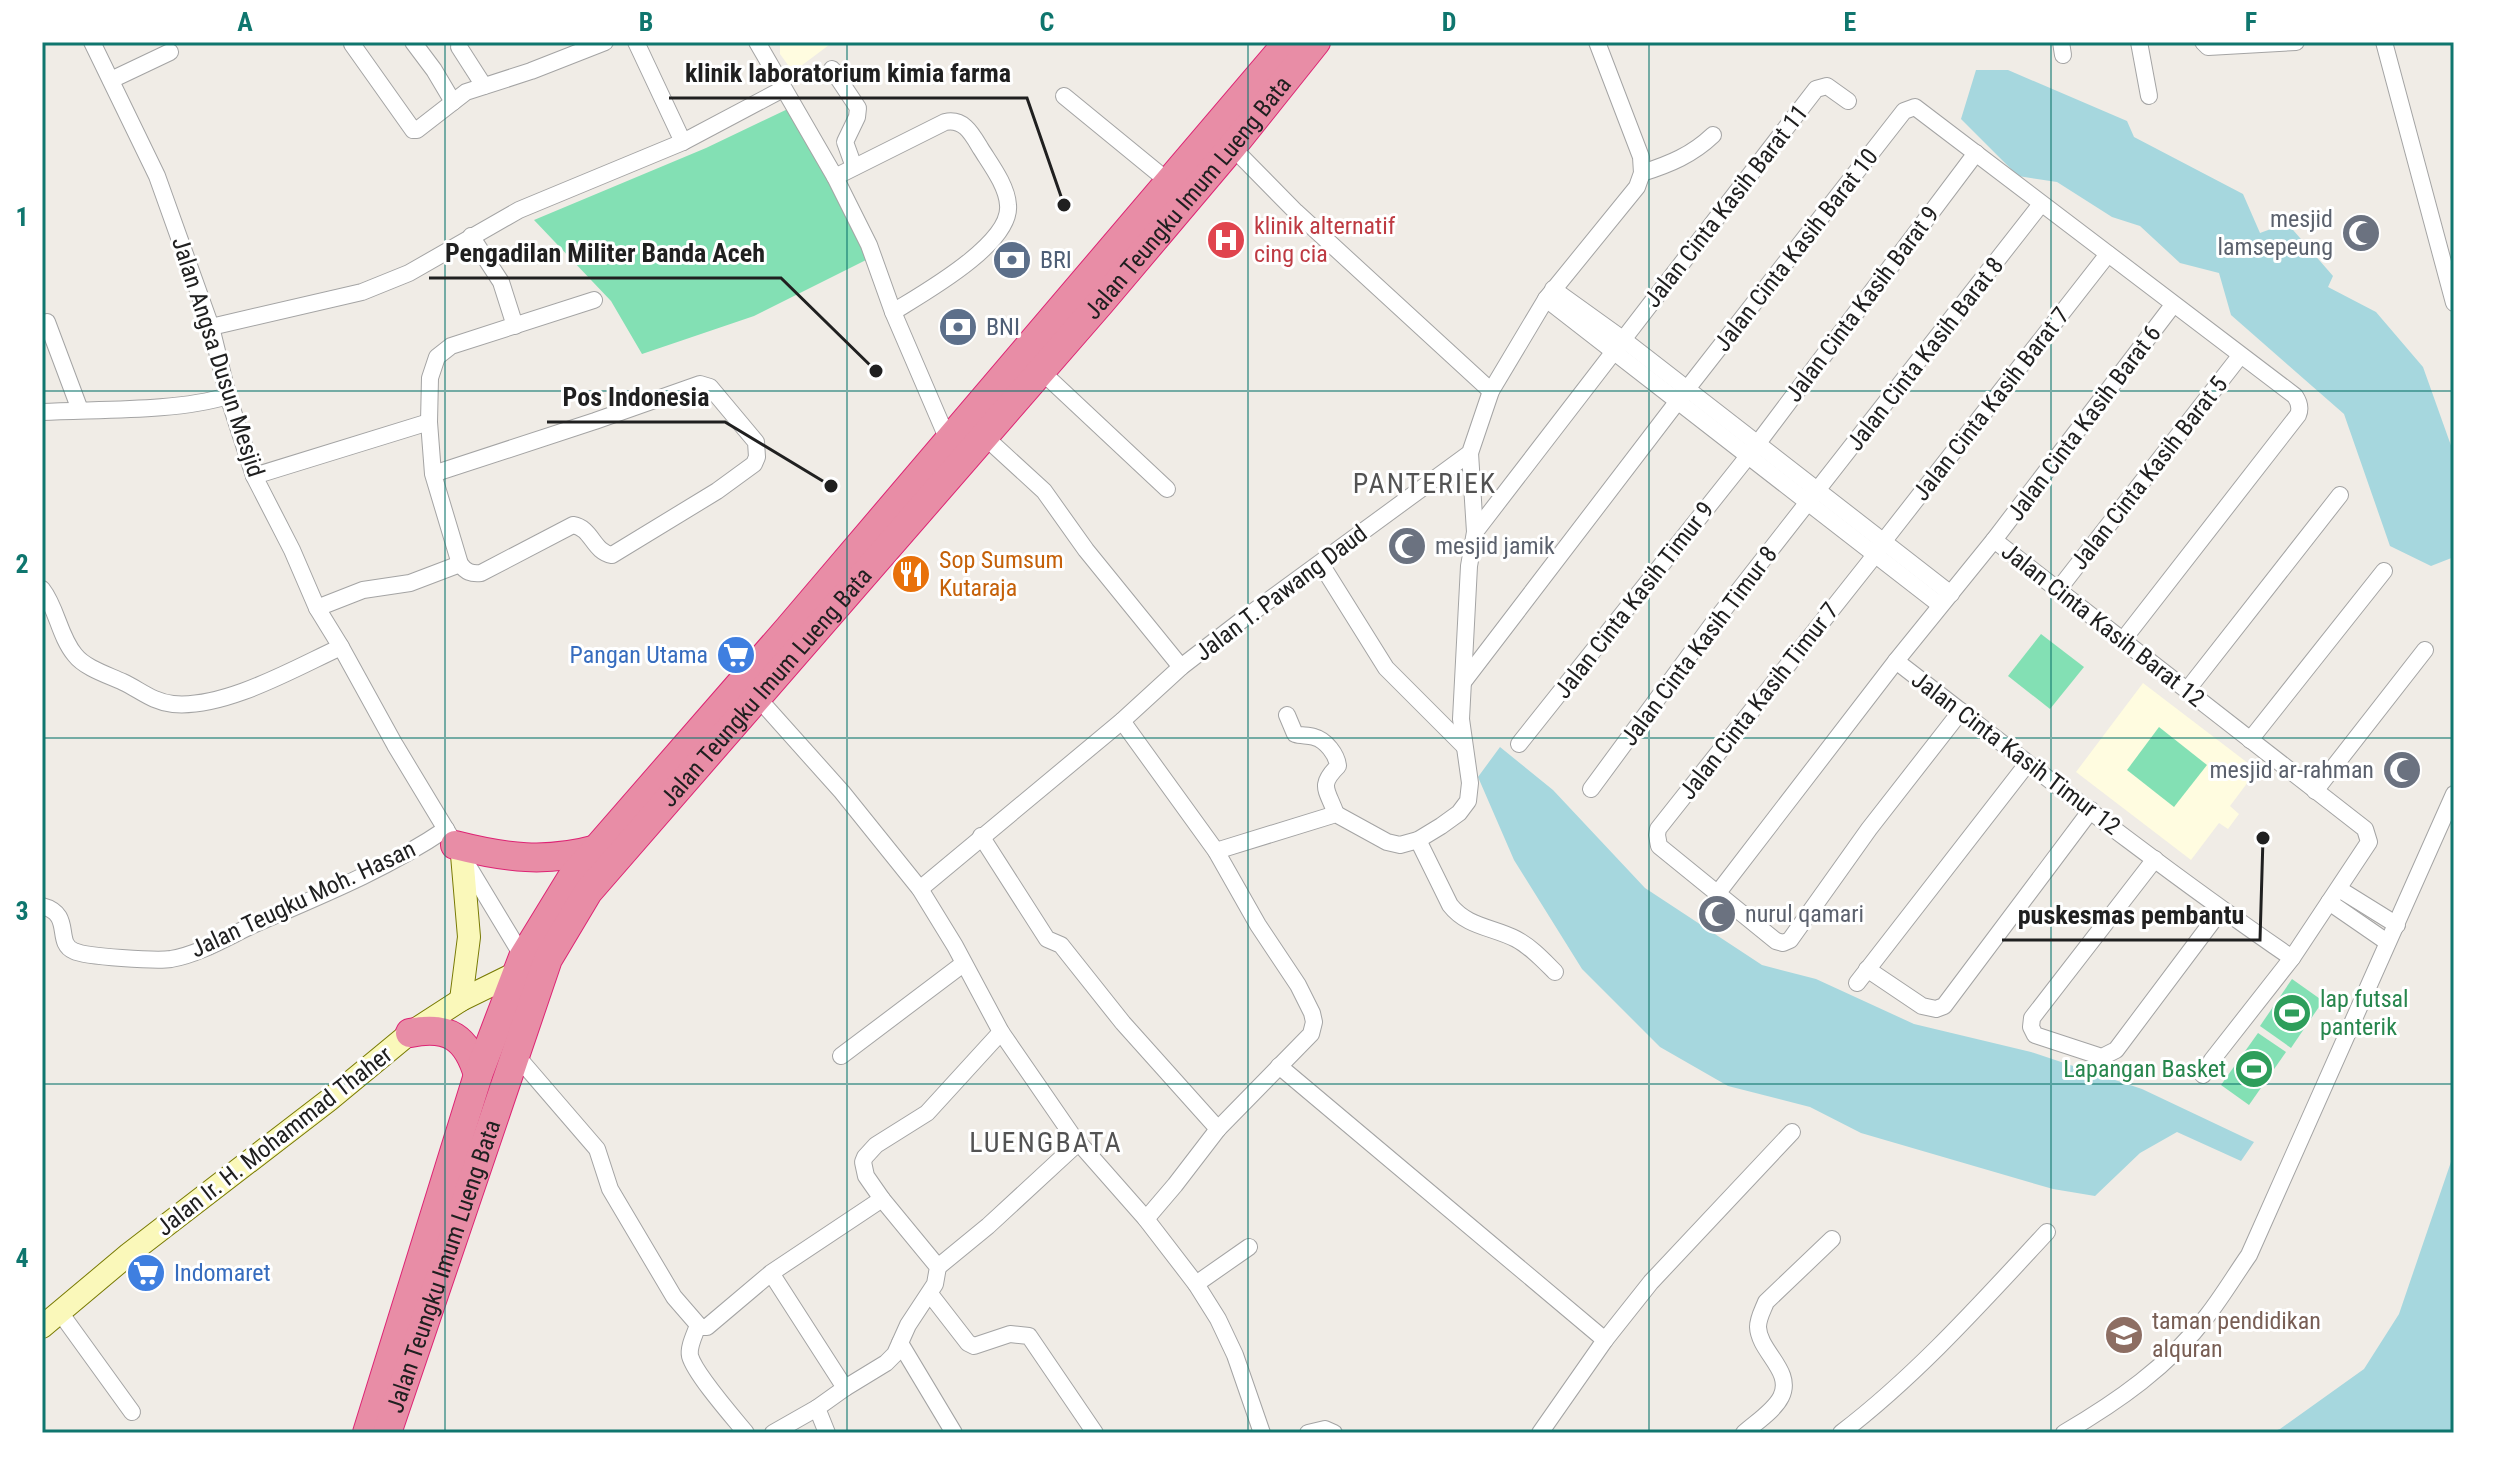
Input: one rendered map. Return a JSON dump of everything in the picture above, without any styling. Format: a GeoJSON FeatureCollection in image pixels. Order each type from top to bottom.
{"type":"FeatureCollection","features":[{"type":"Feature","properties":{"kind":"highway","name":"Jalan Teungku Imum Lueng Bata"},"geometry":{"type":"LineString","coordinates":[[367,1433],[400,1360],[516,1055],[548,959],[588,892],[757,697],[796,636],[948,440],[1288,42]]}},
{"type":"Feature","properties":{"kind":"highway","name":"Jalan Teungku Imum Lueng Bata"},"geometry":{"type":"LineString","coordinates":[[387,1433],[400,1360],[478,1075],[520,965],[572,877],[984,436],[1232,147],[1316,42]]}},
{"type":"Feature","properties":{"kind":"highway"},"geometry":{"type":"LineString","coordinates":[[454,843],[490,853],[532,858],[568,857],[597,849]]}},
{"type":"Feature","properties":{"kind":"highway"},"geometry":{"type":"LineString","coordinates":[[410,1033],[425,1030],[443,1033],[463,1043],[472,1053],[478,1075]]}},
{"type":"Feature","properties":{"kind":"main road"},"geometry":{"type":"LineString","coordinates":[[454,843],[469,937],[461,1000]]}},
{"type":"Feature","properties":{"kind":"main road","name":"Jalan Ir. H. Mohammad Thaher"},"geometry":{"type":"LineString","coordinates":[[42,1327],[410,1033],[520,965]]}},
{"type":"Feature","properties":{"kind":"street","name":"Jalan Angsa Dusun Mesjid"},"geometry":{"type":"LineString","coordinates":[[92,42],[157,176],[211,327],[228,396],[254,476],[292,550],[317,608],[454,843],[520,965]]}},
{"type":"Feature","properties":{"kind":"street"},"geometry":{"type":"LineString","coordinates":[[413,42],[453,102]]}},
{"type":"Feature","properties":{"kind":"street"},"geometry":{"type":"LineString","coordinates":[[352,44],[411,129],[417,130],[466,92],[605,42]]}},
{"type":"Feature","properties":{"kind":"street"},"geometry":{"type":"LineString","coordinates":[[636,42],[683,142]]}},
{"type":"Feature","properties":{"kind":"street"},"geometry":{"type":"LineString","coordinates":[[757,42],[835,177],[869,245],[893,312],[948,440]]}},
{"type":"Feature","properties":{"kind":"street"},"geometry":{"type":"LineString","coordinates":[[1287,715],[1295,734],[1317,738],[1338,761],[1338,766],[1325,782],[1336,814],[1394,844],[1418,840],[1459,813],[1468,801],[1470,783],[1461,719],[1469,566],[1475,532],[1470,453],[1491,391],[1549,294],[1637,187],[1642,173],[1641,157],[1597,42]]}},
{"type":"Feature","properties":{"kind":"street"},"geometry":{"type":"LineString","coordinates":[[2139,42],[2149,96]]}},
{"type":"Feature","properties":{"kind":"street"},"geometry":{"type":"LineString","coordinates":[[2203,42],[2208,47],[2296,42]]}},
{"type":"Feature","properties":{"kind":"street"},"geometry":{"type":"LineString","coordinates":[[2384,42],[2454,303]]}},
{"type":"Feature","properties":{"kind":"street"},"geometry":{"type":"LineString","coordinates":[[459,47],[484,86]]}},
{"type":"Feature","properties":{"kind":"street"},"geometry":{"type":"LineString","coordinates":[[111,80],[170,52]]}},
{"type":"Feature","properties":{"kind":"street"},"geometry":{"type":"LineString","coordinates":[[832,69],[858,108],[857,117],[845,138],[854,167]]}},
{"type":"Feature","properties":{"kind":"street","name":"Jalan Cinta Kasih Barat 11"},"geometry":{"type":"LineString","coordinates":[[1619,346],[1816,89],[1827,86],[1848,101]]}},
{"type":"Feature","properties":{"kind":"street"},"geometry":{"type":"LineString","coordinates":[[211,327],[362,292],[409,273],[519,210],[683,142],[783,89]]}},
{"type":"Feature","properties":{"kind":"street"},"geometry":{"type":"LineString","coordinates":[[1064,96],[1169,182]]}},
{"type":"Feature","properties":{"kind":"street","name":"Jalan Cinta Kasih Barat 10"},"geometry":{"type":"LineString","coordinates":[[1464,681],[1904,111],[1918,108],[1976,153]]}},
{"type":"Feature","properties":{"kind":"street"},"geometry":{"type":"LineString","coordinates":[[835,177],[945,122],[953,121],[966,127],[976,140],[1006,195],[1009,206],[1004,225],[980,251],[956,272],[893,312]]}},
{"type":"Feature","properties":{"kind":"street"},"geometry":{"type":"LineString","coordinates":[[1642,173],[1679,161],[1713,135]]}},
{"type":"Feature","properties":{"kind":"street"},"geometry":{"type":"LineString","coordinates":[[1232,147],[1296,212],[1491,391]]}},
{"type":"Feature","properties":{"kind":"street"},"geometry":{"type":"LineString","coordinates":[[1976,153],[2295,396],[2300,407],[2298,415],[2123,640]]}},
{"type":"Feature","properties":{"kind":"street","name":"Jalan Cinta Kasih Barat 9"},"geometry":{"type":"LineString","coordinates":[[1752,449],[1976,153]]}},
{"type":"Feature","properties":{"kind":"street","name":"Jalan Cinta Kasih Barat 8"},"geometry":{"type":"LineString","coordinates":[[1813,497],[2041,204]]}},
{"type":"Feature","properties":{"kind":"street"},"geometry":{"type":"LineString","coordinates":[[471,236],[501,282],[515,326]]}},
{"type":"Feature","properties":{"kind":"street","name":"Jalan Cinta Kasih Barat 7"},"geometry":{"type":"LineString","coordinates":[[1879,548],[2108,254]]}},
{"type":"Feature","properties":{"kind":"street"},"geometry":{"type":"LineString","coordinates":[[1549,294],[1946,600]]}},
{"type":"Feature","properties":{"kind":"street"},"geometry":{"type":"LineString","coordinates":[[433,474],[700,384],[710,387],[756,442],[754,464],[717,491],[612,555],[602,551],[586,530],[573,525],[481,573],[472,574],[460,564],[433,474],[430,378],[437,357],[451,346],[594,300]]}},
{"type":"Feature","properties":{"kind":"street","name":"Jalan Cinta Kasih Barat 6"},"geometry":{"type":"LineString","coordinates":[[1994,540],[2173,305]]}},
{"type":"Feature","properties":{"kind":"street"},"geometry":{"type":"LineString","coordinates":[[47,322],[80,410]]}},
{"type":"Feature","properties":{"kind":"street"},"geometry":{"type":"LineString","coordinates":[[1475,532],[1619,346]]}},
{"type":"Feature","properties":{"kind":"street","name":"Jalan Cinta Kasih Barat 5"},"geometry":{"type":"LineString","coordinates":[[2058,590],[2240,356]]}},
{"type":"Feature","properties":{"kind":"street"},"geometry":{"type":"LineString","coordinates":[[1041,371],[1167,489]]}},
{"type":"Feature","properties":{"kind":"street"},"geometry":{"type":"LineString","coordinates":[[42,412],[209,402],[228,396]]}},
{"type":"Feature","properties":{"kind":"street"},"geometry":{"type":"LineString","coordinates":[[254,476],[429,422]]}},
{"type":"Feature","properties":{"kind":"street"},"geometry":{"type":"LineString","coordinates":[[984,436],[1044,491],[1086,550],[1181,667]]}},
{"type":"Feature","properties":{"kind":"street","name":"Jalan Cinta Kasih Timur 9"},"geometry":{"type":"LineString","coordinates":[[1519,744],[1752,449]]}},
{"type":"Feature","properties":{"kind":"street","name":"Jalan T. Pawang Daud"},"geometry":{"type":"LineString","coordinates":[[920,889],[1122,721],[1181,667],[1470,453]]}},
{"type":"Feature","properties":{"kind":"street"},"geometry":{"type":"LineString","coordinates":[[2188,689],[2340,495]]}},
{"type":"Feature","properties":{"kind":"street","name":"Jalan Cinta Kasih Timur 8"},"geometry":{"type":"LineString","coordinates":[[1591,789],[1711,626],[1813,497]]}},
{"type":"Feature","properties":{"kind":"street","name":"Jalan Cinta Kasih Barat 12"},"geometry":{"type":"LineString","coordinates":[[1946,600],[1994,540],[2365,829],[2369,842],[2334,895]]}},
{"type":"Feature","properties":{"kind":"street","name":"Jalan Cinta Kasih Timur 7"},"geometry":{"type":"LineString","coordinates":[[1717,894],[1662,850],[1657,841],[1658,829],[1879,548]]}},
{"type":"Feature","properties":{"kind":"street"},"geometry":{"type":"LineString","coordinates":[[317,608],[363,590],[410,583],[460,564]]}},
{"type":"Feature","properties":{"kind":"street"},"geometry":{"type":"LineString","coordinates":[[1321,564],[1386,668],[1464,746]]}},
{"type":"Feature","properties":{"kind":"street"},"geometry":{"type":"LineString","coordinates":[[2250,740],[2384,571]]}},
{"type":"Feature","properties":{"kind":"street"},"geometry":{"type":"LineString","coordinates":[[42,589],[70,649],[78,659],[131,685],[148,697],[174,704],[239,694],[341,647]]}},
{"type":"Feature","properties":{"kind":"street","name":"Jalan Cinta Kasih Timur 12"},"geometry":{"type":"LineString","coordinates":[[1946,600],[1896,661],[2221,910],[2292,958]]}},
{"type":"Feature","properties":{"kind":"street"},"geometry":{"type":"LineString","coordinates":[[2315,791],[2425,650]]}},
{"type":"Feature","properties":{"kind":"street"},"geometry":{"type":"LineString","coordinates":[[1896,661],[1717,894],[1776,941],[1783,943],[1790,940],[1869,829],[1961,711]]}},
{"type":"Feature","properties":{"kind":"street"},"geometry":{"type":"LineString","coordinates":[[757,697],[842,792],[920,889],[1001,1032],[1079,1142],[1146,1219],[1196,1284],[1218,1319],[1235,1355],[1262,1433]]}},
{"type":"Feature","properties":{"kind":"street"},"geometry":{"type":"LineString","coordinates":[[1122,721],[1216,851],[1258,925],[1298,985],[1314,1022],[1311,1034],[1218,1129],[1146,1219]]}},
{"type":"Feature","properties":{"kind":"street"},"geometry":{"type":"LineString","coordinates":[[2027,764],[1862,976],[1922,1006],[1936,1009],[1951,999],[2091,810]]}},
{"type":"Feature","properties":{"kind":"street"},"geometry":{"type":"LineString","coordinates":[[2064,1433],[2126,1395],[2170,1356],[2207,1317],[2249,1255],[2454,794]]}},
{"type":"Feature","properties":{"kind":"street"},"geometry":{"type":"LineString","coordinates":[[1216,851],[1336,814]]}},
{"type":"Feature","properties":{"kind":"street"},"geometry":{"type":"LineString","coordinates":[[981,836],[1047,939],[1061,945],[1123,1023],[1218,1129]]}},
{"type":"Feature","properties":{"kind":"street"},"geometry":{"type":"LineString","coordinates":[[1418,840],[1456,914],[1466,921],[1515,938],[1555,972]]}},
{"type":"Feature","properties":{"kind":"street","name":"Jalan Teugku Moh. Hasan"},"geometry":{"type":"LineString","coordinates":[[42,906],[50,908],[61,919],[66,945],[72,951],[169,959],[197,950],[351,882],[415,850],[454,843]]}},
{"type":"Feature","properties":{"kind":"street"},"geometry":{"type":"LineString","coordinates":[[2155,859],[2032,1018],[2031,1027],[2035,1035],[2096,1055],[2107,1056],[2116,1050],[2221,910]]}},
{"type":"Feature","properties":{"kind":"street"},"geometry":{"type":"LineString","coordinates":[[2334,895],[2397,925]]}},
{"type":"Feature","properties":{"kind":"street"},"geometry":{"type":"LineString","coordinates":[[2334,895],[2387,942]]}},
{"type":"Feature","properties":{"kind":"street"},"geometry":{"type":"LineString","coordinates":[[2203,1075],[2292,958],[2334,895]]}},
{"type":"Feature","properties":{"kind":"street"},"geometry":{"type":"LineString","coordinates":[[841,1056],[963,964]]}},
{"type":"Feature","properties":{"kind":"street"},"geometry":{"type":"LineString","coordinates":[[938,1267],[882,1199],[866,1176],[863,1162],[876,1145],[927,1113],[1001,1032]]}},
{"type":"Feature","properties":{"kind":"street"},"geometry":{"type":"LineString","coordinates":[[516,1055],[597,1149],[610,1189],[674,1297],[698,1325],[707,1327],[771,1273],[882,1199]]}},
{"type":"Feature","properties":{"kind":"street"},"geometry":{"type":"LineString","coordinates":[[1279,1066],[1605,1340]]}},
{"type":"Feature","properties":{"kind":"street"},"geometry":{"type":"LineString","coordinates":[[1540,1433],[1605,1340],[1651,1282],[1792,1132]]}},
{"type":"Feature","properties":{"kind":"street"},"geometry":{"type":"LineString","coordinates":[[773,1433],[886,1363],[930,1294],[938,1267],[988,1226],[1079,1142]]}},
{"type":"Feature","properties":{"kind":"street"},"geometry":{"type":"LineString","coordinates":[[1841,1433],[1876,1406],[1965,1319],[2047,1232]]}},
{"type":"Feature","properties":{"kind":"street"},"geometry":{"type":"LineString","coordinates":[[1744,1433],[1778,1403],[1784,1389],[1781,1373],[1760,1336],[1760,1316],[1766,1302],[1832,1239]]}},
{"type":"Feature","properties":{"kind":"street"},"geometry":{"type":"LineString","coordinates":[[1196,1284],[1249,1247]]}},
{"type":"Feature","properties":{"kind":"street"},"geometry":{"type":"LineString","coordinates":[[771,1273],[845,1388]]}},
{"type":"Feature","properties":{"kind":"street"},"geometry":{"type":"LineString","coordinates":[[930,1294],[968,1343],[974,1346],[1010,1334],[1029,1336],[1095,1433]]}},
{"type":"Feature","properties":{"kind":"street"},"geometry":{"type":"LineString","coordinates":[[59,1311],[132,1412]]}},
{"type":"Feature","properties":{"kind":"street"},"geometry":{"type":"LineString","coordinates":[[698,1325],[690,1357],[746,1433]]}},
{"type":"Feature","properties":{"kind":"street"},"geometry":{"type":"LineString","coordinates":[[900,1343],[954,1433]]}},
{"type":"Feature","properties":{"kind":"street"},"geometry":{"type":"LineString","coordinates":[[817,1408],[827,1433]]}},
{"type":"Feature","properties":{"kind":"street"},"geometry":{"type":"LineString","coordinates":[[1308,1433],[1325,1429],[1334,1433]]}},
{"type":"Feature","properties":{"kind":"shaded area"},"geometry":{"type":"Polygon","coordinates":[[[780,42],[833,42],[793,72],[780,54],[780,42]]]}},
{"type":"Feature","properties":{"kind":"shaded area"},"geometry":{"type":"Polygon","coordinates":[[[2143,683],[2257,770],[2230,806],[2239,814],[2228,829],[2219,823],[2191,860],[2076,772],[2143,683]]]}},
{"type":"Feature","properties":{"kind":"green space"},"geometry":{"type":"Polygon","coordinates":[[[792,107],[870,258],[754,316],[642,354],[611,301],[534,220],[706,148],[792,107]]]}},
{"type":"Feature","properties":{"kind":"green space"},"geometry":{"type":"Polygon","coordinates":[[[2041,634],[2084,667],[2050,709],[2008,676],[2041,634]]]}},
{"type":"Feature","properties":{"kind":"green space"},"geometry":{"type":"Polygon","coordinates":[[[2159,727],[2207,765],[2174,807],[2127,770],[2159,727]]]}},
{"type":"Feature","properties":{"kind":"green space","name":"lap futsal panterik"},"geometry":{"type":"Polygon","coordinates":[[[2292,979],[2323,1001],[2291,1048],[2260,1026],[2292,979]]]}},
{"type":"Feature","properties":{"kind":"green space","name":"Lapangan Basket"},"geometry":{"type":"Polygon","coordinates":[[[2258,1033],[2286,1052],[2249,1105],[2221,1085],[2258,1033]]]}},
{"type":"Feature","properties":{"kind":"water"},"geometry":{"type":"Polygon","coordinates":[[[1976,70],[2008,70],[2127,121],[2134,137],[2243,194],[2260,233],[2287,223],[2333,276],[2328,287],[2376,312],[2423,367],[2454,454],[2454,557],[2431,566],[2390,546],[2344,414],[2231,315],[2219,273],[2180,263],[2140,226],[2112,217],[2057,182],[2018,176],[1961,119],[1976,70]]]}},
{"type":"Feature","properties":{"kind":"water"},"geometry":{"type":"Polygon","coordinates":[[[1500,747],[1553,790],[1645,888],[1762,965],[1816,979],[1914,1024],[2031,1052],[2142,1089],[2254,1142],[2241,1161],[2177,1132],[2140,1153],[2095,1196],[2053,1189],[1861,1133],[1810,1107],[1728,1086],[1660,1047],[1582,969],[1514,860],[1478,777],[1500,747]]]}},
{"type":"Feature","properties":{"kind":"water"},"geometry":{"type":"Polygon","coordinates":[[[2454,1153],[2454,1433],[2269,1433],[2280,1429],[2364,1369],[2399,1314],[2454,1153]]]}},
{"type":"Feature","properties":{"kind":"place","name":"klinik laboratorium kimia farma"},"geometry":{"type":"Point","coordinates":[1064,205]}},
{"type":"Feature","properties":{"kind":"place","name":"mesjid lamsepeung"},"geometry":{"type":"Point","coordinates":[2361,233]}},
{"type":"Feature","properties":{"kind":"place","name":"klinik alternatif cing cia"},"geometry":{"type":"Point","coordinates":[1226,240]}},
{"type":"Feature","properties":{"kind":"place","name":"BRI"},"geometry":{"type":"Point","coordinates":[1012,260]}},
{"type":"Feature","properties":{"kind":"place","name":"BNI"},"geometry":{"type":"Point","coordinates":[958,327]}},
{"type":"Feature","properties":{"kind":"place","name":"Pengadilan Militer Banda Aceh"},"geometry":{"type":"Point","coordinates":[876,371]}},
{"type":"Feature","properties":{"kind":"place","name":"Pos Indonesia"},"geometry":{"type":"Point","coordinates":[831,486]}},
{"type":"Feature","properties":{"kind":"place","name":"mesjid jamik"},"geometry":{"type":"Point","coordinates":[1407,546]}},
{"type":"Feature","properties":{"kind":"place","name":"Sop Sumsum Kutaraja"},"geometry":{"type":"Point","coordinates":[911,574]}},
{"type":"Feature","properties":{"kind":"place","name":"Pangan Utama"},"geometry":{"type":"Point","coordinates":[736,655]}},
{"type":"Feature","properties":{"kind":"place","name":"mesjid ar-rahman"},"geometry":{"type":"Point","coordinates":[2402,770]}},
{"type":"Feature","properties":{"kind":"place","name":"puskesmas pembantu"},"geometry":{"type":"Point","coordinates":[2263,838]}},
{"type":"Feature","properties":{"kind":"place","name":"nurul qamari"},"geometry":{"type":"Point","coordinates":[1717,914]}},
{"type":"Feature","properties":{"kind":"place","name":"lap futsal panterik"},"geometry":{"type":"Point","coordinates":[2292,1013]}},
{"type":"Feature","properties":{"kind":"place","name":"Lapangan Basket"},"geometry":{"type":"Point","coordinates":[2254,1069]}},
{"type":"Feature","properties":{"kind":"place","name":"Indomaret"},"geometry":{"type":"Point","coordinates":[146,1273]}},
{"type":"Feature","properties":{"kind":"place","name":"taman pendidikan alquran"},"geometry":{"type":"Point","coordinates":[2124,1335]}},
{"type":"Feature","properties":{"kind":"district","name":"PANTERIEK"},"geometry":{"type":"Point","coordinates":[1425,483]}},
{"type":"Feature","properties":{"kind":"district","name":"LUENGBATA"},"geometry":{"type":"Point","coordinates":[1046,1142]}}]}
